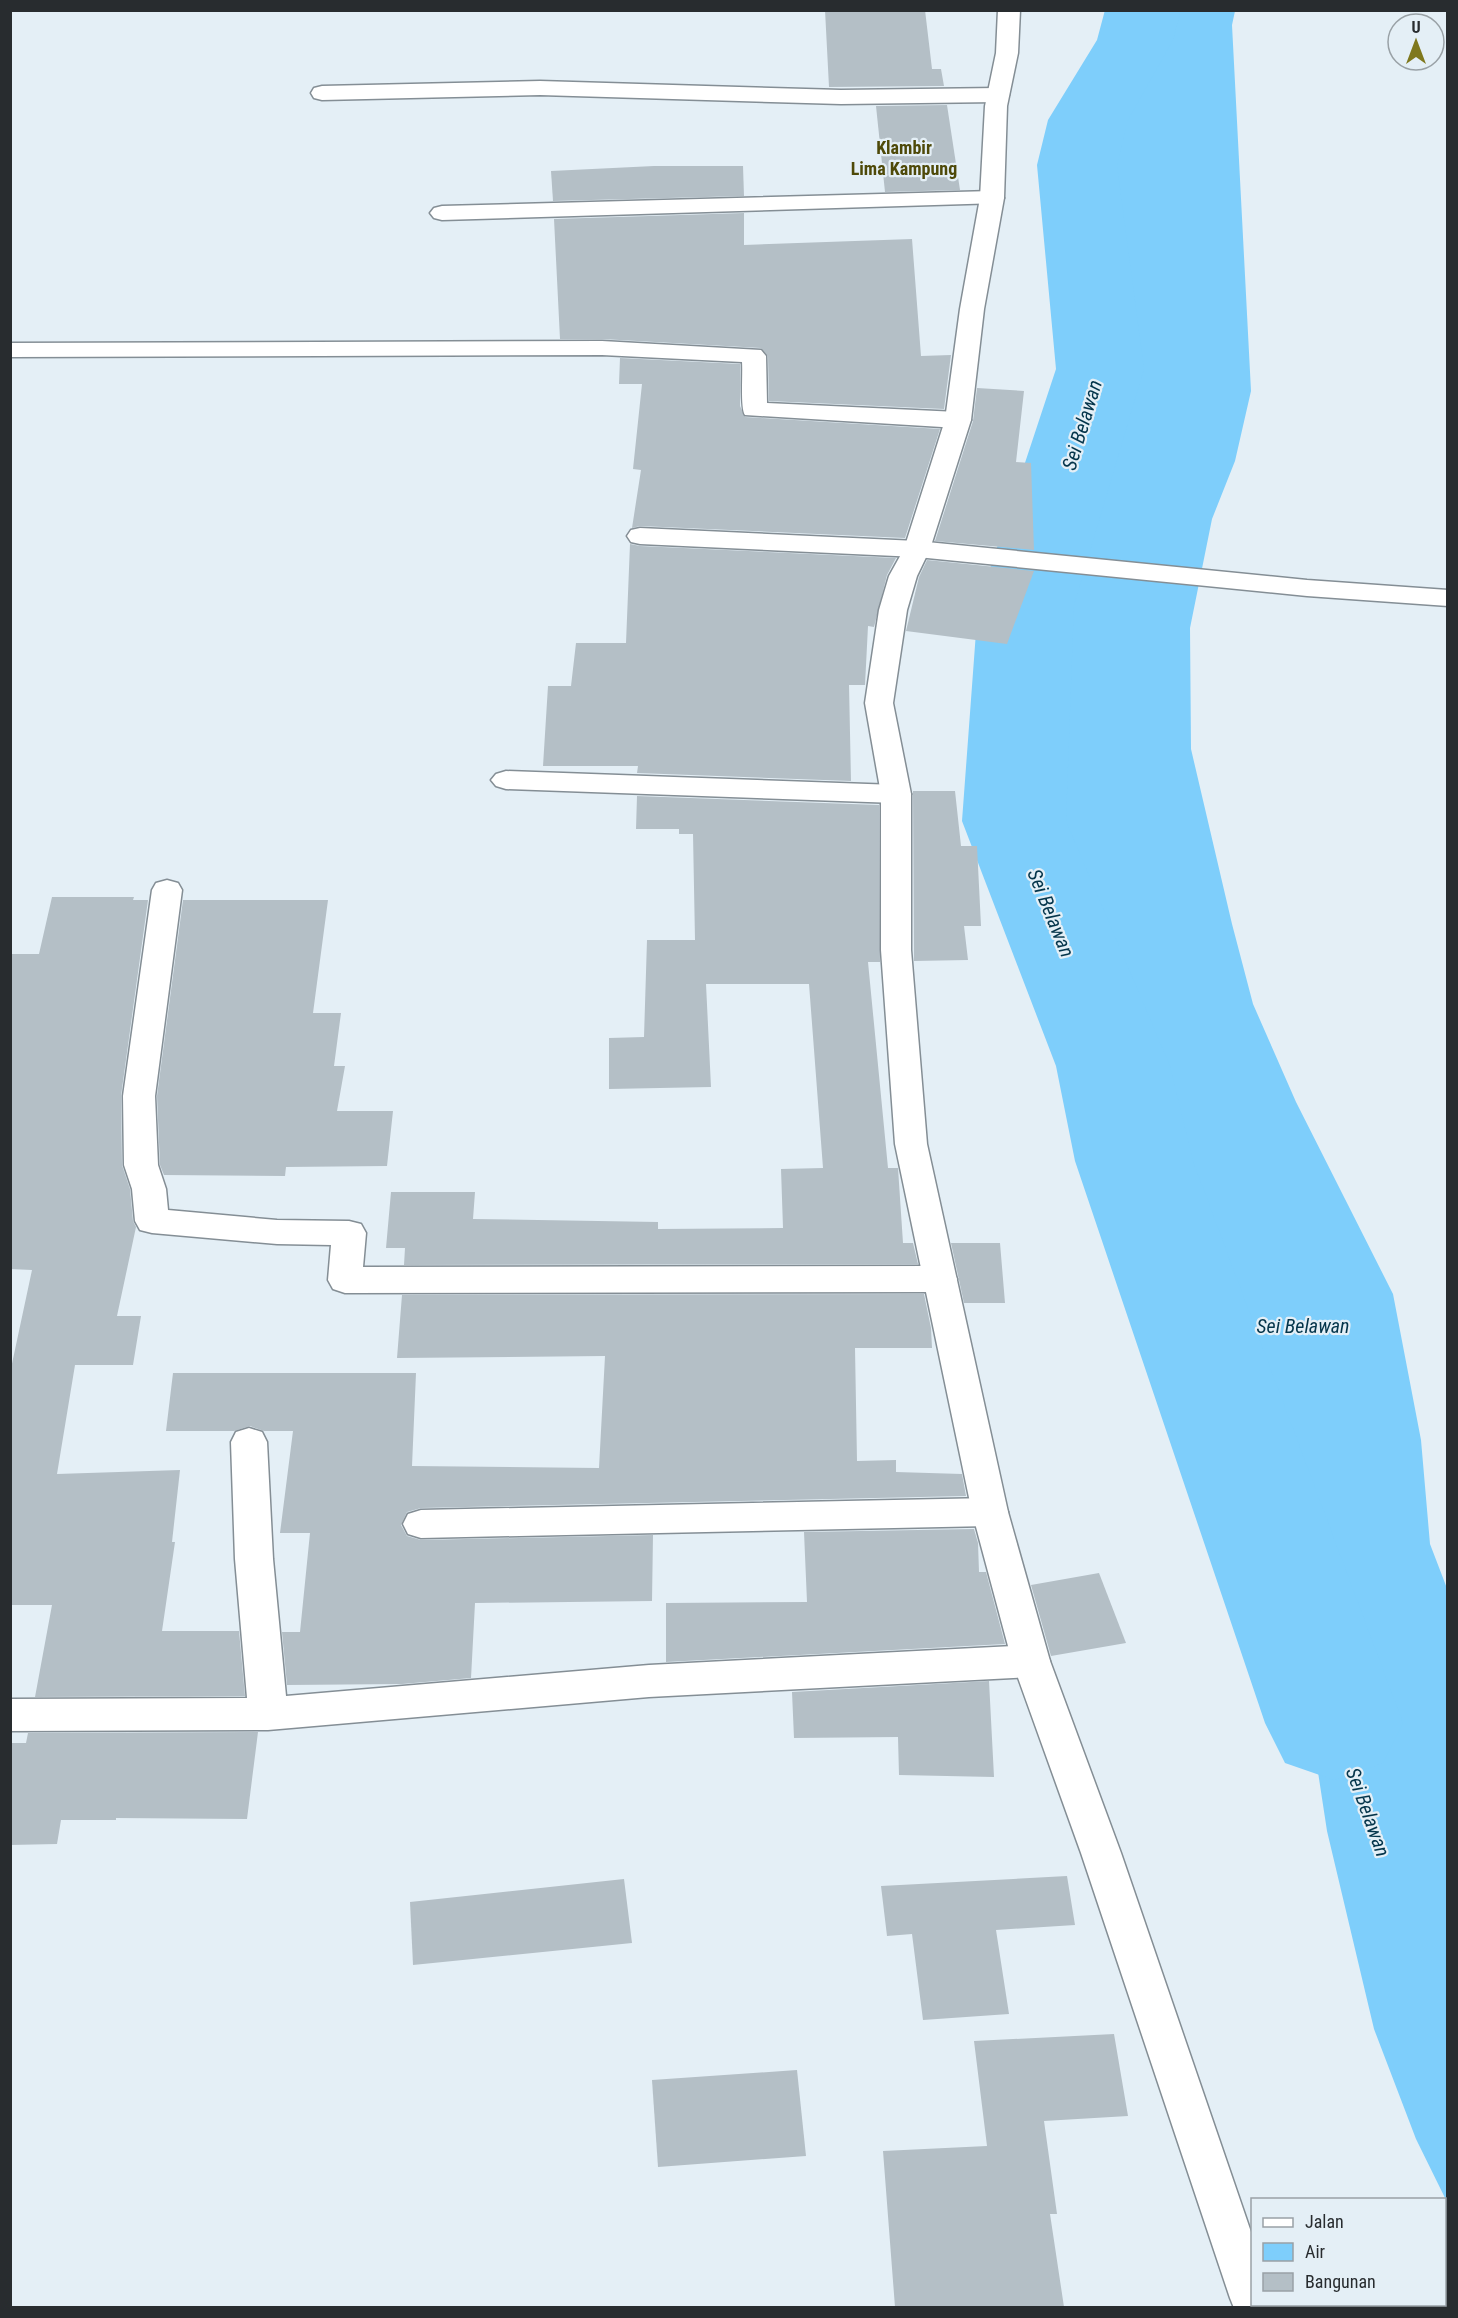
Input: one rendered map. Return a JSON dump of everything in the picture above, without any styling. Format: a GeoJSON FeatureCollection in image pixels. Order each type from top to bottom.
{"type":"FeatureCollection","features":[{"type":"Feature","properties":{"kind":"street"},"geometry":{"type":"LineString","coordinates":[[1010,10],[1007,53],[996,106],[992,198],[972,309],[958,420],[917,549],[903,576],[893,610],[879,703],[896,794],[896,950],[911,1144],[990,1512],[1031,1661],[1101,1853],[1251,2295]]}},
{"type":"Feature","properties":{"kind":"street"},"geometry":{"type":"LineString","coordinates":[[322,93],[540,88],[841,97],[998,94]]}},
{"type":"Feature","properties":{"kind":"street"},"geometry":{"type":"LineString","coordinates":[[442,213],[992,198]]}},
{"type":"Feature","properties":{"kind":"street"},"geometry":{"type":"LineString","coordinates":[[10,350],[602,348],[752,355],[754,356],[756,387],[754,410],[958,420]]}},
{"type":"Feature","properties":{"kind":"street"},"geometry":{"type":"LineString","coordinates":[[640,536],[917,549],[1307,588],[1448,598]]}},
{"type":"Feature","properties":{"kind":"street"},"geometry":{"type":"LineString","coordinates":[[506,780],[896,794]]}},
{"type":"Feature","properties":{"kind":"street"},"geometry":{"type":"LineString","coordinates":[[167,890],[139,1096],[141,1165],[149,1189],[152,1221],[277,1232],[349,1233],[345,1280],[939,1279]]}},
{"type":"Feature","properties":{"kind":"street"},"geometry":{"type":"LineString","coordinates":[[249,1442],[254,1559],[268,1714]]}},
{"type":"Feature","properties":{"kind":"street"},"geometry":{"type":"LineString","coordinates":[[421,1524],[990,1512]]}},
{"type":"Feature","properties":{"kind":"street"},"geometry":{"type":"LineString","coordinates":[[10,1715],[268,1714],[650,1681],[1031,1661]]}},
{"type":"Feature","properties":{"kind":"water","name":"Sei Belawan"},"geometry":{"type":"Polygon","coordinates":[[[1131,11],[1235,11],[1232,25],[1251,391],[1235,461],[1212,519],[1190,628],[1191,749],[1253,1004],[1296,1102],[1393,1294],[1421,1440],[1430,1544],[1448,1591],[1447,2202],[1416,2139],[1374,2029],[1327,1831],[1307,1700],[1276,1554],[1247,1455],[1175,1240],[1083,985],[1054,783],[1058,672],[1096,467],[1098,379],[1105,300],[1113,116],[1131,11]]]}},
{"type":"Feature","properties":{"kind":"building"},"geometry":{"type":"Polygon","coordinates":[[[825,10],[925,10],[932,69],[941,69],[944,86],[829,87],[825,10]]]}},
{"type":"Feature","properties":{"kind":"building"},"geometry":{"type":"Polygon","coordinates":[[[947,105],[960,190],[885,192],[876,106],[947,105]]]}},
{"type":"Feature","properties":{"kind":"building"},"geometry":{"type":"Polygon","coordinates":[[[654,166],[743,166],[744,196],[553,201],[551,171],[654,166]]]}},
{"type":"Feature","properties":{"kind":"building"},"geometry":{"type":"Polygon","coordinates":[[[744,213],[744,245],[912,239],[921,356],[951,355],[944,409],[769,401],[768,356],[761,348],[602,339],[560,339],[554,219],[744,213]]]}},
{"type":"Feature","properties":{"kind":"building"},"geometry":{"type":"Polygon","coordinates":[[[620,358],[740,364],[740,406],[745,417],[940,429],[905,538],[640,526],[632,528],[641,470],[633,469],[642,384],[619,384],[620,358]]]}},
{"type":"Feature","properties":{"kind":"building"},"geometry":{"type":"Polygon","coordinates":[[[977,388],[1024,391],[1016,462],[1031,463],[1034,550],[935,541],[973,421],[977,388]]]}},
{"type":"Feature","properties":{"kind":"building"},"geometry":{"type":"Polygon","coordinates":[[[630,544],[896,558],[887,575],[874,627],[868,626],[865,685],[849,685],[851,781],[637,773],[638,766],[543,766],[548,686],[571,686],[576,643],[626,643],[630,544]]]}},
{"type":"Feature","properties":{"kind":"building"},"geometry":{"type":"Polygon","coordinates":[[[927,560],[1034,571],[1007,644],[906,631],[919,577],[927,560]]]}},
{"type":"Feature","properties":{"kind":"building"},"geometry":{"type":"Polygon","coordinates":[[[913,791],[955,791],[961,846],[977,846],[981,926],[964,926],[968,960],[914,961],[913,791]]]}},
{"type":"Feature","properties":{"kind":"building"},"geometry":{"type":"Polygon","coordinates":[[[637,796],[879,805],[880,962],[868,962],[888,1168],[898,1168],[903,1243],[913,1243],[918,1264],[404,1265],[405,1248],[386,1248],[391,1192],[475,1192],[473,1219],[658,1222],[658,1229],[783,1228],[781,1169],[823,1168],[809,984],[706,984],[711,1087],[609,1089],[609,1038],[644,1037],[647,940],[695,940],[693,834],[679,834],[679,829],[636,829],[637,796]]]}},
{"type":"Feature","properties":{"kind":"building"},"geometry":{"type":"Polygon","coordinates":[[[52,897],[134,897],[133,900],[148,900],[121,1096],[122,1165],[130,1189],[133,1221],[136,1227],[117,1316],[141,1316],[133,1365],[75,1365],[57,1474],[180,1470],[172,1542],[175,1542],[162,1631],[239,1631],[245,1696],[35,1697],[52,1605],[10,1605],[10,1373],[32,1270],[10,1269],[10,954],[39,954],[52,897]]]}},
{"type":"Feature","properties":{"kind":"building"},"geometry":{"type":"Polygon","coordinates":[[[183,900],[328,900],[313,1013],[341,1013],[334,1066],[345,1066],[337,1111],[393,1111],[387,1166],[286,1167],[285,1176],[164,1175],[160,1165],[157,1096],[183,900]]]}},
{"type":"Feature","properties":{"kind":"building"},"geometry":{"type":"Polygon","coordinates":[[[951,1243],[1000,1243],[1005,1303],[964,1303],[951,1243]]]}},
{"type":"Feature","properties":{"kind":"building"},"geometry":{"type":"Polygon","coordinates":[[[924,1294],[931,1328],[932,1348],[855,1348],[857,1461],[896,1460],[896,1472],[962,1474],[966,1496],[421,1508],[407,1512],[401,1525],[407,1536],[421,1540],[653,1535],[652,1601],[475,1603],[471,1678],[402,1684],[287,1685],[282,1632],[300,1632],[310,1533],[280,1533],[293,1431],[264,1431],[250,1426],[234,1431],[166,1431],[173,1373],[416,1373],[412,1466],[599,1468],[605,1356],[397,1358],[402,1295],[924,1294]]]}},
{"type":"Feature","properties":{"kind":"building"},"geometry":{"type":"Polygon","coordinates":[[[974,1529],[978,1543],[979,1572],[986,1572],[1005,1644],[666,1662],[666,1603],[807,1602],[804,1532],[974,1529]]]}},
{"type":"Feature","properties":{"kind":"building"},"geometry":{"type":"Polygon","coordinates":[[[1099,1573],[1126,1643],[1051,1656],[1031,1585],[1099,1573]]]}},
{"type":"Feature","properties":{"kind":"building"},"geometry":{"type":"Polygon","coordinates":[[[989,1681],[994,1777],[899,1775],[898,1737],[794,1738],[792,1692],[989,1681]]]}},
{"type":"Feature","properties":{"kind":"building"},"geometry":{"type":"Polygon","coordinates":[[[258,1732],[247,1819],[61,1820],[57,1844],[10,1845],[10,1743],[26,1743],[28,1733],[258,1732]]]}},
{"type":"Feature","properties":{"kind":"building"},"geometry":{"type":"Polygon","coordinates":[[[1067,1876],[1075,1925],[996,1930],[1009,2014],[923,2020],[912,1934],[887,1936],[881,1886],[1067,1876]]]}},
{"type":"Feature","properties":{"kind":"building"},"geometry":{"type":"Polygon","coordinates":[[[624,1879],[632,1943],[413,1965],[410,1902],[624,1879]]]}},
{"type":"Feature","properties":{"kind":"building"},"geometry":{"type":"Polygon","coordinates":[[[1114,2034],[1128,2116],[1044,2121],[1057,2214],[1050,2214],[1064,2307],[895,2307],[883,2151],[987,2146],[974,2041],[1114,2034]]]}},
{"type":"Feature","properties":{"kind":"building"},"geometry":{"type":"Polygon","coordinates":[[[797,2070],[806,2156],[658,2167],[652,2080],[797,2070]]]}},
{"type":"Feature","properties":{"kind":"waterway","name":"Sei Belawan"},"geometry":{"type":"LineString","coordinates":[[1143,10],[1135,40],[1088,120],[1077,165],[1100,369],[1026,605],[1014,821],[1113,1066],[1134,1161],[1334,1723]]}},
{"type":"Feature","properties":{"kind":"district","name":"Klambir Lima Kampung"},"geometry":{"type":"Point","coordinates":[904,157]}}]}
